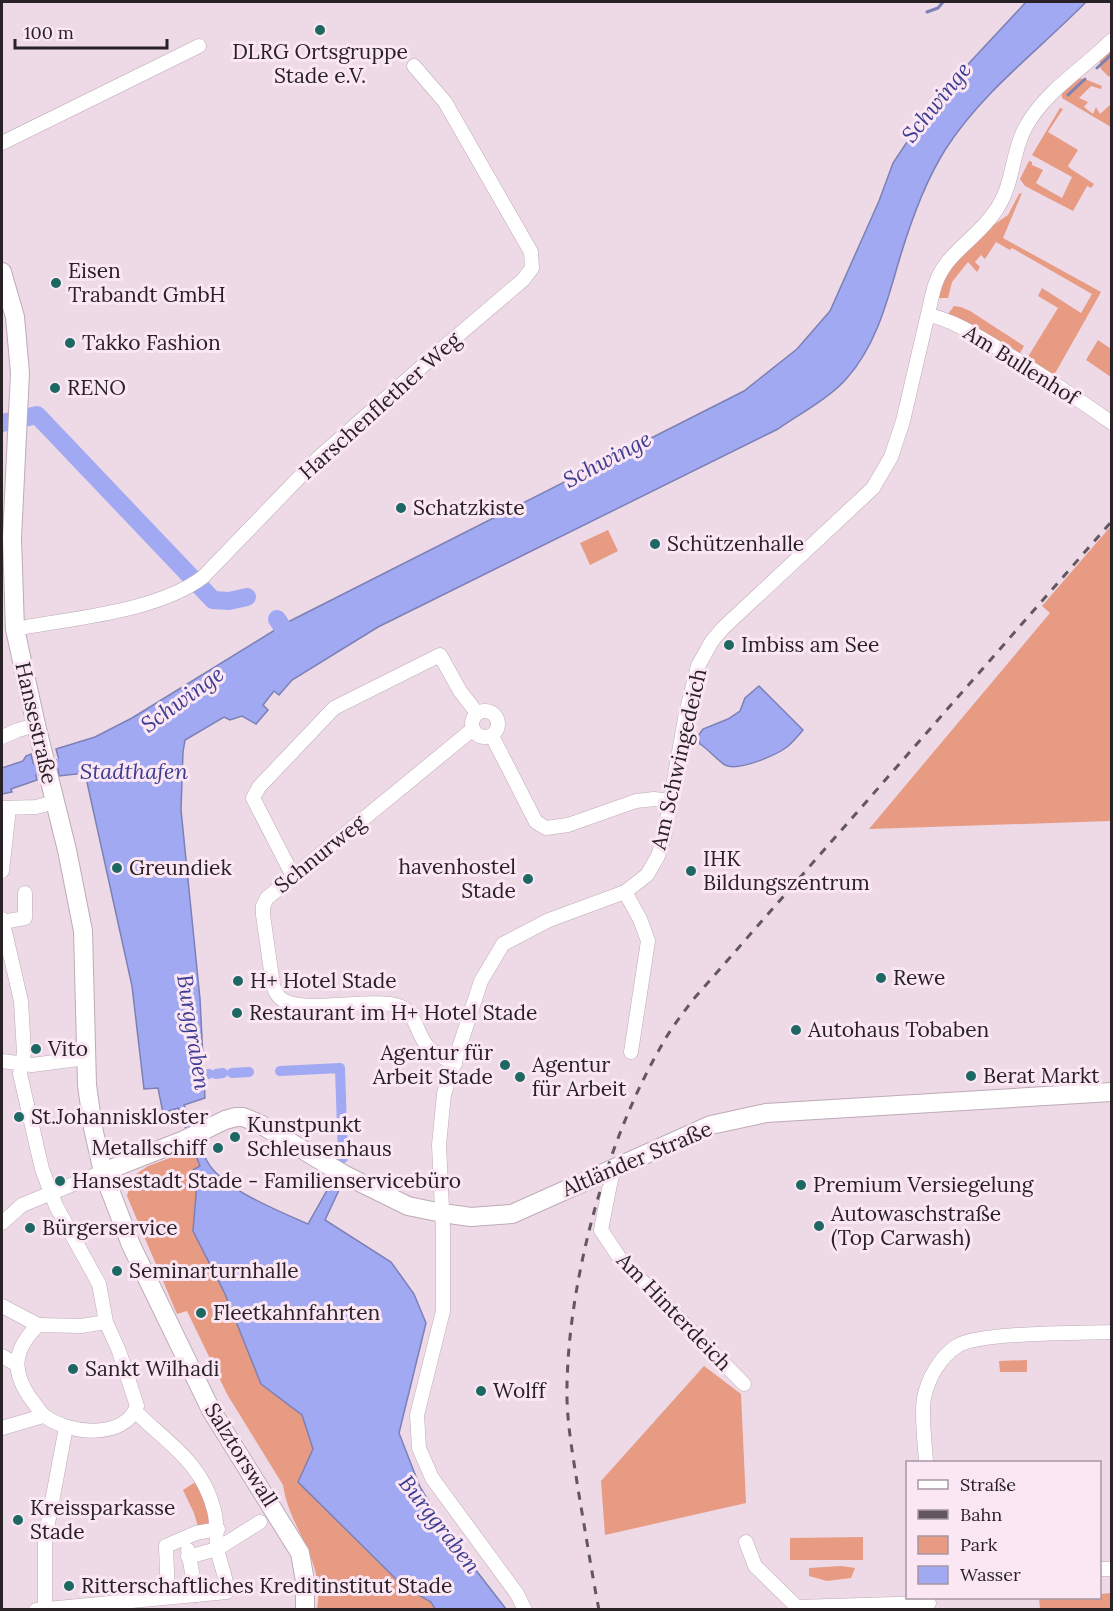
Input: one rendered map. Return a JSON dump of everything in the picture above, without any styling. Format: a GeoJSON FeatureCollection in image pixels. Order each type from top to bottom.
{"type":"FeatureCollection","features":[{"type":"Feature","properties":{"kind":"main road","name":"Hansestraße"},"geometry":{"type":"LineString","coordinates":[[2,273],[15,317],[19,345],[18,429],[8,508],[12,538],[15,629],[82,932],[86,1058],[93,1128],[103,1172]]}},
{"type":"Feature","properties":{"kind":"main road","name":"Altländer Straße"},"geometry":{"type":"LineString","coordinates":[[103,1172],[236,1117],[243,1117],[260,1124],[353,1179],[408,1206],[471,1217],[512,1214],[711,1125],[766,1113],[1112,1092]]}},
{"type":"Feature","properties":{"kind":"main road","name":"Salztorswall"},"geometry":{"type":"LineString","coordinates":[[103,1172],[131,1245],[211,1410],[300,1553],[305,1581],[305,1610]]}},
{"type":"Feature","properties":{"kind":"street","name":"Am Schwingedeich"},"geometry":{"type":"LineString","coordinates":[[525,1610],[517,1594],[432,1478],[419,1448],[417,1415],[443,1311],[440,1120],[444,1094],[481,981],[503,945],[549,920],[625,892],[647,875],[658,856],[664,837],[686,713],[698,666],[712,641],[723,628],[873,488],[891,457],[903,421],[939,271],[950,257],[985,225],[1004,196],[1011,178],[1019,142],[1033,116],[1050,96],[1112,40]]}},
{"type":"Feature","properties":{"kind":"street"},"geometry":{"type":"LineString","coordinates":[[2,143],[199,46]]}},
{"type":"Feature","properties":{"kind":"street","name":"Harschenflether Weg"},"geometry":{"type":"LineString","coordinates":[[15,629],[137,606],[189,588],[203,577],[317,459],[523,280],[532,268],[531,252],[446,102],[414,66]]}},
{"type":"Feature","properties":{"kind":"street","name":"Am Bullenhof"},"geometry":{"type":"LineString","coordinates":[[928,315],[951,322],[991,344],[1112,423]]}},
{"type":"Feature","properties":{"kind":"street"},"geometry":{"type":"LineString","coordinates":[[293,876],[253,798],[259,787],[334,708],[440,655],[460,691],[477,713]]}},
{"type":"Feature","properties":{"kind":"street"},"geometry":{"type":"LineString","coordinates":[[489,711],[496,716],[498,727],[492,736],[483,737],[473,729],[472,721],[477,713],[489,711]]}},
{"type":"Feature","properties":{"kind":"street"},"geometry":{"type":"LineString","coordinates":[[2,737],[36,726]]}},
{"type":"Feature","properties":{"kind":"street","name":"Schnurweg"},"geometry":{"type":"LineString","coordinates":[[455,1064],[430,1049],[420,1037],[415,1021],[409,1012],[400,1006],[290,1004],[276,994],[268,956],[263,906],[267,898],[293,876],[473,729]]}},
{"type":"Feature","properties":{"kind":"street"},"geometry":{"type":"LineString","coordinates":[[492,736],[536,822],[546,828],[568,825],[636,801],[654,799],[669,801]]}},
{"type":"Feature","properties":{"kind":"street"},"geometry":{"type":"LineString","coordinates":[[2,871],[5,808],[36,807],[55,802]]}},
{"type":"Feature","properties":{"kind":"street"},"geometry":{"type":"LineString","coordinates":[[625,892],[640,919],[648,941],[631,1052]]}},
{"type":"Feature","properties":{"kind":"street"},"geometry":{"type":"LineString","coordinates":[[25,893],[25,918],[2,921],[21,1001],[24,1053],[20,1074],[24,1093],[42,1169],[51,1194],[99,1284],[106,1322],[119,1352],[136,1406],[135,1411],[109,1429],[88,1431],[66,1427],[43,1416],[25,1391],[16,1364],[26,1340],[38,1325]]}},
{"type":"Feature","properties":{"kind":"street"},"geometry":{"type":"LineString","coordinates":[[2,1061],[22,1064],[86,1058]]}},
{"type":"Feature","properties":{"kind":"street","name":"Am Hinterdeich"},"geometry":{"type":"LineString","coordinates":[[613,1169],[601,1230],[621,1260],[744,1384]]}},
{"type":"Feature","properties":{"kind":"street"},"geometry":{"type":"LineString","coordinates":[[2,1223],[22,1205],[103,1172]]}},
{"type":"Feature","properties":{"kind":"street"},"geometry":{"type":"LineString","coordinates":[[2,1306],[38,1325],[81,1326],[106,1322]]}},
{"type":"Feature","properties":{"kind":"street"},"geometry":{"type":"LineString","coordinates":[[926,1461],[924,1400],[933,1372],[958,1345],[980,1338],[1112,1332]]}},
{"type":"Feature","properties":{"kind":"street"},"geometry":{"type":"LineString","coordinates":[[2,1356],[16,1364]]}},
{"type":"Feature","properties":{"kind":"street"},"geometry":{"type":"LineString","coordinates":[[66,1427],[45,1539],[40,1608],[113,1606],[226,1592],[227,1582],[217,1549],[218,1529],[208,1491],[193,1465],[184,1455],[135,1411]]}},
{"type":"Feature","properties":{"kind":"street"},"geometry":{"type":"LineString","coordinates":[[2,1428],[43,1416]]}},
{"type":"Feature","properties":{"kind":"street"},"geometry":{"type":"LineString","coordinates":[[188,1557],[217,1549],[260,1522]]}},
{"type":"Feature","properties":{"kind":"street"},"geometry":{"type":"LineString","coordinates":[[168,1598],[166,1546],[196,1533],[218,1529]]}},
{"type":"Feature","properties":{"kind":"street"},"geometry":{"type":"LineString","coordinates":[[186,1537],[196,1595]]}},
{"type":"Feature","properties":{"kind":"street"},"geometry":{"type":"LineString","coordinates":[[746,1542],[755,1566],[797,1607],[929,1603]]}},
{"type":"Feature","properties":{"kind":"green space"},"geometry":{"type":"Polygon","coordinates":[[[1111,45],[1111,74],[1109,77],[1101,69],[1099,58],[1111,45]]]}},
{"type":"Feature","properties":{"kind":"green space"},"geometry":{"type":"Polygon","coordinates":[[[1076,78],[1102,86],[1101,89],[1091,86],[1079,98],[1088,102],[1084,107],[1093,114],[1096,107],[1100,114],[1111,104],[1111,127],[1062,98],[1062,92],[1076,78]]]}},
{"type":"Feature","properties":{"kind":"green space"},"geometry":{"type":"Polygon","coordinates":[[[1060,108],[1063,109],[1048,132],[1078,150],[1068,166],[1094,184],[1091,188],[1087,186],[1073,211],[1025,186],[1020,179],[1029,161],[1032,162],[1032,165],[1043,170],[1036,183],[1062,198],[1072,177],[1032,155],[1060,108]]]}},
{"type":"Feature","properties":{"kind":"green space"},"geometry":{"type":"Polygon","coordinates":[[[1022,193],[1003,238],[1101,292],[1053,377],[1026,360],[1058,308],[1038,296],[1042,288],[1081,313],[1092,294],[1012,248],[1010,250],[996,242],[985,259],[981,255],[975,262],[980,267],[977,272],[968,262],[952,282],[948,298],[938,298],[948,267],[989,228],[1008,215],[1019,194],[1022,193]]]}},
{"type":"Feature","properties":{"kind":"green space"},"geometry":{"type":"Polygon","coordinates":[[[954,306],[970,311],[1024,346],[1019,355],[948,314],[954,306]]]}},
{"type":"Feature","properties":{"kind":"green space"},"geometry":{"type":"Polygon","coordinates":[[[1098,340],[1111,349],[1111,377],[1086,360],[1098,340]]]}},
{"type":"Feature","properties":{"kind":"green space"},"geometry":{"type":"Polygon","coordinates":[[[1111,526],[1111,821],[869,829],[1050,613],[1042,606],[1111,526]]]}},
{"type":"Feature","properties":{"kind":"green space"},"geometry":{"type":"Polygon","coordinates":[[[608,530],[618,551],[590,565],[580,543],[608,530]]]}},
{"type":"Feature","properties":{"kind":"green space"},"geometry":{"type":"Polygon","coordinates":[[[194,1149],[200,1166],[193,1170],[197,1182],[193,1231],[225,1294],[261,1384],[302,1415],[313,1449],[298,1482],[403,1586],[431,1602],[435,1609],[317,1609],[318,1591],[312,1559],[292,1517],[283,1485],[227,1394],[187,1311],[177,1314],[127,1196],[132,1177],[148,1166],[194,1149]]]}},
{"type":"Feature","properties":{"kind":"green space"},"geometry":{"type":"Polygon","coordinates":[[[1027,1360],[1027,1372],[1000,1372],[999,1361],[1027,1360]]]}},
{"type":"Feature","properties":{"kind":"green space"},"geometry":{"type":"Polygon","coordinates":[[[704,1366],[741,1394],[746,1503],[605,1535],[601,1481],[704,1366]]]}},
{"type":"Feature","properties":{"kind":"green space"},"geometry":{"type":"Polygon","coordinates":[[[197,1481],[213,1524],[198,1527],[183,1490],[197,1481]]]}},
{"type":"Feature","properties":{"kind":"green space"},"geometry":{"type":"Polygon","coordinates":[[[863,1537],[863,1560],[790,1560],[790,1538],[863,1537]]]}},
{"type":"Feature","properties":{"kind":"green space"},"geometry":{"type":"Polygon","coordinates":[[[841,1566],[855,1568],[851,1578],[827,1581],[809,1576],[809,1568],[841,1566]]]}},
{"type":"Feature","properties":{"kind":"green space"},"geometry":{"type":"Polygon","coordinates":[[[1111,1593],[1111,1609],[1040,1609],[1039,1599],[1101,1599],[1101,1594],[1111,1593]]]}},
{"type":"Feature","properties":{"kind":"water"},"geometry":{"type":"Polygon","coordinates":[[[1026,2],[1086,2],[993,90],[945,150],[925,187],[914,214],[874,335],[858,364],[840,385],[778,429],[378,627],[292,680],[279,695],[274,691],[263,705],[268,710],[256,724],[242,716],[230,720],[224,717],[185,740],[181,810],[200,999],[205,1098],[184,1105],[203,1154],[214,1171],[252,1198],[308,1224],[330,1185],[339,1190],[325,1220],[391,1262],[414,1294],[426,1323],[399,1433],[420,1487],[451,1538],[506,1609],[435,1609],[431,1602],[403,1586],[298,1482],[313,1449],[302,1415],[261,1384],[225,1294],[193,1231],[197,1182],[193,1170],[200,1166],[178,1108],[163,1113],[158,1088],[144,1089],[132,986],[85,773],[59,776],[58,768],[61,767],[56,749],[95,737],[132,718],[288,622],[744,391],[797,349],[830,311],[879,201],[893,163],[919,124],[958,75],[1026,2]]]}},
{"type":"Feature","properties":{"kind":"water"},"geometry":{"type":"Polygon","coordinates":[[[759,686],[803,730],[787,747],[766,758],[739,766],[725,765],[700,744],[698,736],[703,729],[728,719],[740,711],[745,698],[759,686]]]}},
{"type":"Feature","properties":{"kind":"water"},"geometry":{"type":"Polygon","coordinates":[[[31,754],[37,780],[11,789],[12,792],[2,794],[2,768],[23,761],[31,754]]]}},
{"type":"Feature","properties":{"kind":"waterway"},"geometry":{"type":"LineString","coordinates":[[927,12],[938,8],[943,2]]}},
{"type":"Feature","properties":{"kind":"waterway"},"geometry":{"type":"LineString","coordinates":[[1097,68],[1112,54]]}},
{"type":"Feature","properties":{"kind":"waterway"},"geometry":{"type":"LineString","coordinates":[[1068,95],[1085,79]]}},
{"type":"Feature","properties":{"kind":"waterway"},"geometry":{"type":"LineString","coordinates":[[2,423],[37,415],[213,600],[229,601],[247,597]]}},
{"type":"Feature","properties":{"kind":"waterway"},"geometry":{"type":"LineString","coordinates":[[277,619],[294,645]]}},
{"type":"Feature","properties":{"kind":"waterway","name":"Schwinge"},"geometry":{"type":"LineString","coordinates":[[2,779],[74,760]]}},
{"type":"Feature","properties":{"kind":"waterway"},"geometry":{"type":"LineString","coordinates":[[280,1071],[340,1068],[343,1158]]}},
{"type":"Feature","properties":{"kind":"waterway"},"geometry":{"type":"LineString","coordinates":[[232,1073],[249,1072]]}},
{"type":"Feature","properties":{"kind":"waterway","name":"Burggraben"},"geometry":{"type":"LineString","coordinates":[[216,1074],[223,1073]]}},
{"type":"Feature","properties":{"kind":"waterway","name":"Burggraben"},"geometry":{"type":"LineString","coordinates":[[188,1075],[209,1074]]}},
{"type":"Feature","properties":{"kind":"railway"},"geometry":{"type":"LineString","coordinates":[[599,1610],[569,1424],[567,1398],[569,1343],[575,1299],[595,1208],[625,1120],[643,1080],[666,1037],[691,1002],[1112,521]]}},
{"type":"Feature","properties":{"kind":"place","name":"DLRG Ortsgruppe Stade e.V."},"geometry":{"type":"Point","coordinates":[320,30]}},
{"type":"Feature","properties":{"kind":"place","name":"Eisen Trabandt GmbH"},"geometry":{"type":"Point","coordinates":[56,283]}},
{"type":"Feature","properties":{"kind":"place","name":"Takko Fashion"},"geometry":{"type":"Point","coordinates":[70,343]}},
{"type":"Feature","properties":{"kind":"place","name":"RENO"},"geometry":{"type":"Point","coordinates":[55,388]}},
{"type":"Feature","properties":{"kind":"place","name":"Schatzkiste"},"geometry":{"type":"Point","coordinates":[401,508]}},
{"type":"Feature","properties":{"kind":"place","name":"Schützenhalle"},"geometry":{"type":"Point","coordinates":[655,544]}},
{"type":"Feature","properties":{"kind":"place","name":"Imbiss am See"},"geometry":{"type":"Point","coordinates":[729,645]}},
{"type":"Feature","properties":{"kind":"place","name":"Greundiek"},"geometry":{"type":"Point","coordinates":[117,868]}},
{"type":"Feature","properties":{"kind":"place","name":"IHK Bildungszentrum"},"geometry":{"type":"Point","coordinates":[691,871]}},
{"type":"Feature","properties":{"kind":"place","name":"havenhostel Stade"},"geometry":{"type":"Point","coordinates":[528,879]}},
{"type":"Feature","properties":{"kind":"place","name":"Rewe"},"geometry":{"type":"Point","coordinates":[881,978]}},
{"type":"Feature","properties":{"kind":"place","name":"H+ Hotel Stade"},"geometry":{"type":"Point","coordinates":[238,981]}},
{"type":"Feature","properties":{"kind":"place","name":"Restaurant im H+ Hotel Stade"},"geometry":{"type":"Point","coordinates":[237,1013]}},
{"type":"Feature","properties":{"kind":"place","name":"Autohaus Tobaben"},"geometry":{"type":"Point","coordinates":[796,1030]}},
{"type":"Feature","properties":{"kind":"place","name":"Vito"},"geometry":{"type":"Point","coordinates":[36,1049]}},
{"type":"Feature","properties":{"kind":"place","name":"Agentur für Arbeit Stade"},"geometry":{"type":"Point","coordinates":[505,1065]}},
{"type":"Feature","properties":{"kind":"place","name":"Berat Markt"},"geometry":{"type":"Point","coordinates":[971,1076]}},
{"type":"Feature","properties":{"kind":"place","name":"Agentur für Arbeit"},"geometry":{"type":"Point","coordinates":[520,1077]}},
{"type":"Feature","properties":{"kind":"place","name":"St.Johanniskloster"},"geometry":{"type":"Point","coordinates":[19,1117]}},
{"type":"Feature","properties":{"kind":"place","name":"Kunstpunkt Schleusenhaus"},"geometry":{"type":"Point","coordinates":[235,1137]}},
{"type":"Feature","properties":{"kind":"place","name":"Metallschiff"},"geometry":{"type":"Point","coordinates":[218,1148]}},
{"type":"Feature","properties":{"kind":"place","name":"Hansestadt Stade - Familienservicebüro"},"geometry":{"type":"Point","coordinates":[60,1181]}},
{"type":"Feature","properties":{"kind":"place","name":"Premium Versiegelung"},"geometry":{"type":"Point","coordinates":[801,1185]}},
{"type":"Feature","properties":{"kind":"place","name":"Autowaschstraße (Top Carwash)"},"geometry":{"type":"Point","coordinates":[819,1226]}},
{"type":"Feature","properties":{"kind":"place","name":"Bürgerservice"},"geometry":{"type":"Point","coordinates":[30,1228]}},
{"type":"Feature","properties":{"kind":"place","name":"Seminarturnhalle"},"geometry":{"type":"Point","coordinates":[117,1271]}},
{"type":"Feature","properties":{"kind":"place","name":"Fleetkahnfahrten"},"geometry":{"type":"Point","coordinates":[201,1313]}},
{"type":"Feature","properties":{"kind":"place","name":"Sankt Wilhadi"},"geometry":{"type":"Point","coordinates":[73,1369]}},
{"type":"Feature","properties":{"kind":"place","name":"Wolff"},"geometry":{"type":"Point","coordinates":[481,1391]}},
{"type":"Feature","properties":{"kind":"place","name":"Kreissparkasse Stade"},"geometry":{"type":"Point","coordinates":[18,1520]}},
{"type":"Feature","properties":{"kind":"place","name":"Ritterschaftliches Kreditinstitut Stade"},"geometry":{"type":"Point","coordinates":[69,1586]}},
{"type":"Feature","properties":{"kind":"water label","name":"Stadthafen"},"geometry":{"type":"Point","coordinates":[134,771]}}]}
